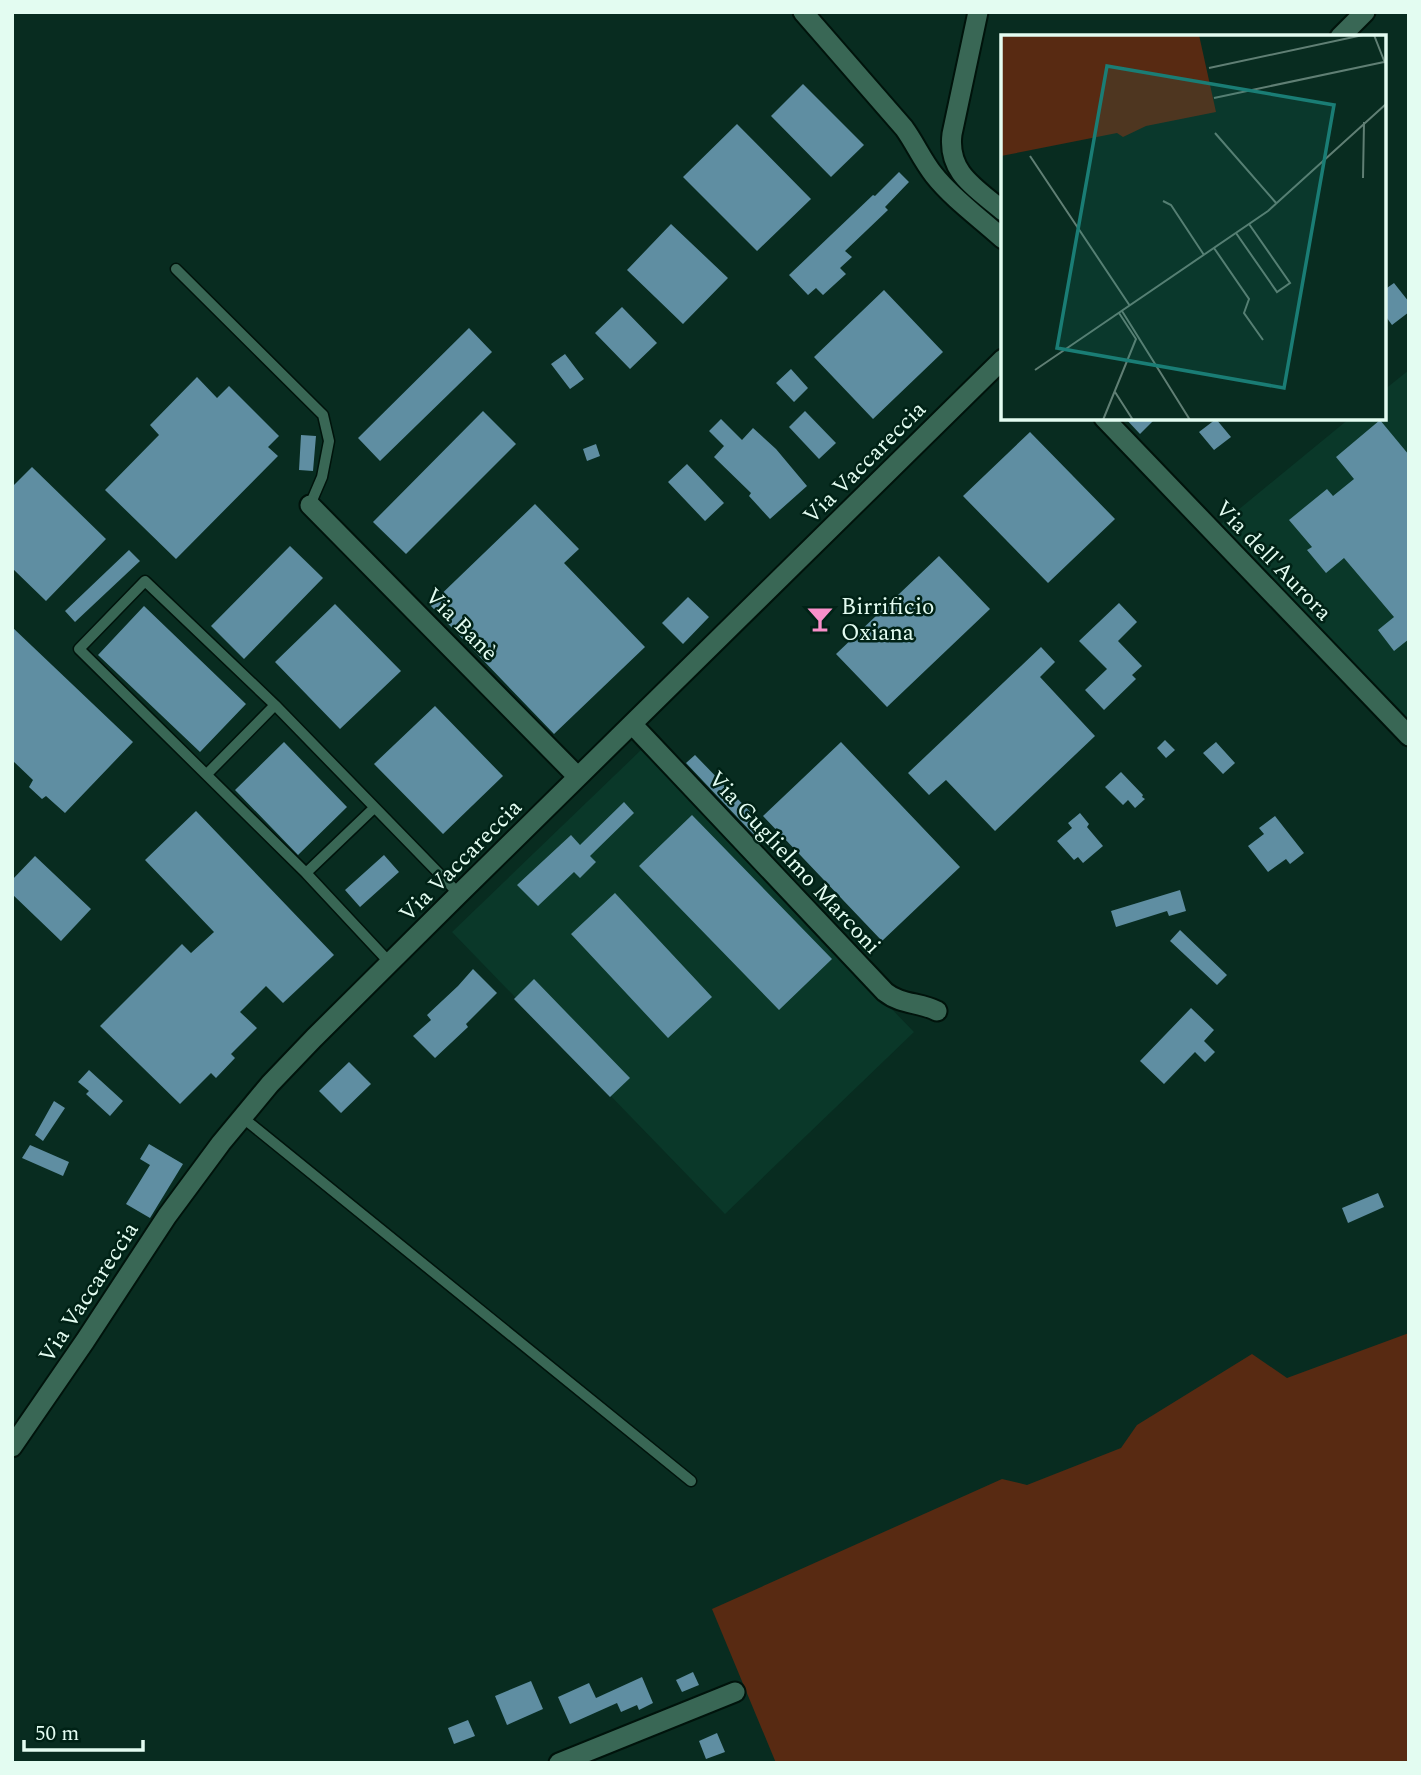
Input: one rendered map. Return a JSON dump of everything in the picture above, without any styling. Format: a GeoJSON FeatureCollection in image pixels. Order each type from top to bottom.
{"type":"FeatureCollection","features":[{"type":"Feature","properties":{"kind":"street"},"geometry":{"type":"LineString","coordinates":[[803,12],[904,128],[940,182],[1001,237]]}},
{"type":"Feature","properties":{"kind":"street"},"geometry":{"type":"LineString","coordinates":[[978,12],[952,134],[952,153],[962,175],[1001,209]]}},
{"type":"Feature","properties":{"kind":"street"},"geometry":{"type":"LineString","coordinates":[[1342,35],[1365,12]]}},
{"type":"Feature","properties":{"kind":"street","name":"Via Vaccareccia"},"geometry":{"type":"LineString","coordinates":[[12,1447],[167,1216],[242,1117],[296,1055],[1001,361]]}},
{"type":"Feature","properties":{"kind":"street","name":"Via dell'Aurora"},"geometry":{"type":"LineString","coordinates":[[1106,420],[1409,736]]}},
{"type":"Feature","properties":{"kind":"street","name":"Via Banè"},"geometry":{"type":"LineString","coordinates":[[310,505],[578,777]]}},
{"type":"Feature","properties":{"kind":"street","name":"Via Guglielmo Marconi"},"geometry":{"type":"LineString","coordinates":[[632,724],[885,992],[900,1002],[937,1011]]}},
{"type":"Feature","properties":{"kind":"street"},"geometry":{"type":"LineString","coordinates":[[559,1763],[735,1692]]}},
{"type":"Feature","properties":{"kind":"lane"},"geometry":{"type":"LineString","coordinates":[[176,269],[323,415],[329,441],[322,477],[310,505]]}},
{"type":"Feature","properties":{"kind":"lane"},"geometry":{"type":"LineString","coordinates":[[390,963],[306,873],[79,649],[145,581],[275,705],[459,894]]}},
{"type":"Feature","properties":{"kind":"lane"},"geometry":{"type":"LineString","coordinates":[[207,774],[275,705]]}},
{"type":"Feature","properties":{"kind":"lane"},"geometry":{"type":"LineString","coordinates":[[306,873],[374,808]]}},
{"type":"Feature","properties":{"kind":"lane"},"geometry":{"type":"LineString","coordinates":[[242,1117],[691,1481]]}},
{"type":"Feature","properties":{"kind":"shaded area"},"geometry":{"type":"Polygon","coordinates":[[[1409,370],[1409,726],[1221,524],[1348,420],[1386,420],[1386,388],[1409,370]]]}},
{"type":"Feature","properties":{"kind":"shaded area"},"geometry":{"type":"Polygon","coordinates":[[[641,750],[914,1032],[725,1214],[452,932],[641,750]]]}},
{"type":"Feature","properties":{"kind":"shaded area"},"geometry":{"type":"Polygon","coordinates":[[[1409,1333],[1409,1763],[776,1763],[712,1609],[1002,1479],[1027,1485],[1121,1448],[1137,1425],[1252,1354],[1287,1378],[1409,1333]]]}},
{"type":"Feature","properties":{"kind":"building"},"geometry":{"type":"Polygon","coordinates":[[[803,84],[864,145],[831,177],[771,116],[803,84]]]}},
{"type":"Feature","properties":{"kind":"building"},"geometry":{"type":"Polygon","coordinates":[[[737,124],[811,199],[757,251],[683,177],[737,124]]]}},
{"type":"Feature","properties":{"kind":"building"},"geometry":{"type":"Polygon","coordinates":[[[899,172],[909,182],[885,207],[888,210],[845,251],[852,257],[840,268],[846,274],[823,295],[816,288],[808,295],[789,275],[899,172]]]}},
{"type":"Feature","properties":{"kind":"building"},"geometry":{"type":"Polygon","coordinates":[[[671,224],[728,278],[683,324],[627,270],[671,224]]]}},
{"type":"Feature","properties":{"kind":"building"},"geometry":{"type":"Polygon","coordinates":[[[1394,283],[1409,302],[1409,312],[1392,325],[1386,317],[1386,289],[1394,283]]]}},
{"type":"Feature","properties":{"kind":"building"},"geometry":{"type":"Polygon","coordinates":[[[884,290],[943,352],[873,419],[814,357],[884,290]]]}},
{"type":"Feature","properties":{"kind":"building"},"geometry":{"type":"Polygon","coordinates":[[[622,307],[657,343],[630,369],[595,333],[622,307]]]}},
{"type":"Feature","properties":{"kind":"building"},"geometry":{"type":"Polygon","coordinates":[[[469,328],[492,352],[380,461],[358,438],[469,328]]]}},
{"type":"Feature","properties":{"kind":"building"},"geometry":{"type":"Polygon","coordinates":[[[565,354],[584,379],[570,389],[551,364],[565,354]]]}},
{"type":"Feature","properties":{"kind":"building"},"geometry":{"type":"Polygon","coordinates":[[[791,369],[808,388],[794,402],[776,383],[791,369]]]}},
{"type":"Feature","properties":{"kind":"building"},"geometry":{"type":"Polygon","coordinates":[[[197,377],[217,398],[229,386],[279,436],[268,447],[278,456],[176,559],[105,490],[159,435],[150,425],[197,377]]]}},
{"type":"Feature","properties":{"kind":"building"},"geometry":{"type":"Polygon","coordinates":[[[483,411],[516,444],[406,554],[373,522],[483,411]]]}},
{"type":"Feature","properties":{"kind":"building"},"geometry":{"type":"Polygon","coordinates":[[[805,411],[836,443],[819,459],[789,427],[805,411]]]}},
{"type":"Feature","properties":{"kind":"building"},"geometry":{"type":"Polygon","coordinates":[[[721,419],[742,440],[753,428],[776,449],[807,486],[770,519],[749,496],[751,493],[714,457],[724,446],[709,431],[721,419]]]}},
{"type":"Feature","properties":{"kind":"building"},"geometry":{"type":"Polygon","coordinates":[[[1127,420],[1154,420],[1140,434],[1127,420]]]}},
{"type":"Feature","properties":{"kind":"building"},"geometry":{"type":"Polygon","coordinates":[[[1217,420],[1231,437],[1214,450],[1199,432],[1217,420]]]}},
{"type":"Feature","properties":{"kind":"building"},"geometry":{"type":"Polygon","coordinates":[[[1380,420],[1409,455],[1409,639],[1394,651],[1378,630],[1394,617],[1344,558],[1326,573],[1307,550],[1312,547],[1289,520],[1327,489],[1333,496],[1354,479],[1336,457],[1380,420]]]}},
{"type":"Feature","properties":{"kind":"building"},"geometry":{"type":"Polygon","coordinates":[[[1030,432],[1115,519],[1048,583],[963,496],[1030,432]]]}},
{"type":"Feature","properties":{"kind":"building"},"geometry":{"type":"Polygon","coordinates":[[[301,435],[316,436],[313,471],[299,470],[301,435]]]}},
{"type":"Feature","properties":{"kind":"building"},"geometry":{"type":"Polygon","coordinates":[[[596,444],[600,456],[587,461],[583,449],[596,444]]]}},
{"type":"Feature","properties":{"kind":"building"},"geometry":{"type":"Polygon","coordinates":[[[687,464],[724,503],[705,521],[668,482],[687,464]]]}},
{"type":"Feature","properties":{"kind":"building"},"geometry":{"type":"Polygon","coordinates":[[[32,467],[106,539],[46,601],[12,568],[12,487],[32,467]]]}},
{"type":"Feature","properties":{"kind":"building"},"geometry":{"type":"Polygon","coordinates":[[[535,504],[579,549],[564,563],[645,647],[554,734],[430,605],[535,504]]]}},
{"type":"Feature","properties":{"kind":"building"},"geometry":{"type":"Polygon","coordinates":[[[290,546],[323,578],[244,659],[211,626],[290,546]]]}},
{"type":"Feature","properties":{"kind":"building"},"geometry":{"type":"Polygon","coordinates":[[[129,550],[140,561],[75,622],[65,611],[129,550]]]}},
{"type":"Feature","properties":{"kind":"building"},"geometry":{"type":"Polygon","coordinates":[[[939,556],[990,609],[887,707],[836,654],[939,556]]]}},
{"type":"Feature","properties":{"kind":"building"},"geometry":{"type":"Polygon","coordinates":[[[688,597],[709,617],[683,644],[662,623],[688,597]]]}},
{"type":"Feature","properties":{"kind":"building"},"geometry":{"type":"Polygon","coordinates":[[[1119,603],[1137,622],[1118,641],[1142,666],[1132,675],[1136,679],[1104,710],[1085,690],[1107,669],[1079,641],[1119,603]]]}},
{"type":"Feature","properties":{"kind":"building"},"geometry":{"type":"Polygon","coordinates":[[[335,604],[401,671],[340,729],[275,662],[335,604]]]}},
{"type":"Feature","properties":{"kind":"building"},"geometry":{"type":"Polygon","coordinates":[[[144,606],[246,704],[200,752],[98,655],[144,606]]]}},
{"type":"Feature","properties":{"kind":"building"},"geometry":{"type":"Polygon","coordinates":[[[12,627],[133,742],[65,813],[46,796],[42,799],[29,787],[33,780],[12,760],[12,627]]]}},
{"type":"Feature","properties":{"kind":"building"},"geometry":{"type":"Polygon","coordinates":[[[1041,647],[1055,662],[1040,677],[1095,736],[995,831],[946,780],[929,795],[908,773],[1041,647]]]}},
{"type":"Feature","properties":{"kind":"building"},"geometry":{"type":"Polygon","coordinates":[[[435,706],[503,776],[443,834],[374,764],[435,706]]]}},
{"type":"Feature","properties":{"kind":"building"},"geometry":{"type":"Polygon","coordinates":[[[1165,740],[1175,750],[1166,758],[1157,748],[1165,740]]]}},
{"type":"Feature","properties":{"kind":"building"},"geometry":{"type":"Polygon","coordinates":[[[284,742],[347,807],[298,855],[235,790],[284,742]]]}},
{"type":"Feature","properties":{"kind":"building"},"geometry":{"type":"Polygon","coordinates":[[[841,742],[960,867],[882,941],[763,816],[841,742]]]}},
{"type":"Feature","properties":{"kind":"building"},"geometry":{"type":"Polygon","coordinates":[[[1216,742],[1235,763],[1223,774],[1203,753],[1216,742]]]}},
{"type":"Feature","properties":{"kind":"building"},"geometry":{"type":"Polygon","coordinates":[[[695,755],[764,826],[754,835],[686,763],[695,755]]]}},
{"type":"Feature","properties":{"kind":"building"},"geometry":{"type":"Polygon","coordinates":[[[1121,772],[1145,799],[1135,808],[1128,800],[1123,805],[1105,787],[1121,772]]]}},
{"type":"Feature","properties":{"kind":"building"},"geometry":{"type":"Polygon","coordinates":[[[624,802],[634,813],[590,856],[596,862],[580,878],[574,872],[538,906],[517,885],[571,835],[580,845],[624,802]]]}},
{"type":"Feature","properties":{"kind":"building"},"geometry":{"type":"Polygon","coordinates":[[[196,811],[334,955],[283,1003],[266,986],[240,1012],[257,1028],[231,1054],[235,1058],[216,1078],[211,1073],[180,1104],[100,1026],[182,944],[191,953],[214,932],[145,860],[196,811]]]}},
{"type":"Feature","properties":{"kind":"building"},"geometry":{"type":"Polygon","coordinates":[[[1080,813],[1089,824],[1087,827],[1103,846],[1083,863],[1078,857],[1074,860],[1057,841],[1072,828],[1068,823],[1080,813]]]}},
{"type":"Feature","properties":{"kind":"building"},"geometry":{"type":"Polygon","coordinates":[[[692,815],[832,959],[779,1010],[639,866],[692,815]]]}},
{"type":"Feature","properties":{"kind":"building"},"geometry":{"type":"Polygon","coordinates":[[[1275,816],[1304,853],[1290,864],[1286,859],[1268,872],[1248,846],[1264,834],[1259,828],[1275,816]]]}},
{"type":"Feature","properties":{"kind":"building"},"geometry":{"type":"Polygon","coordinates":[[[384,855],[399,872],[360,907],[345,890],[384,855]]]}},
{"type":"Feature","properties":{"kind":"building"},"geometry":{"type":"Polygon","coordinates":[[[35,856],[91,909],[61,941],[12,894],[12,880],[35,856]]]}},
{"type":"Feature","properties":{"kind":"building"},"geometry":{"type":"Polygon","coordinates":[[[1180,890],[1186,911],[1169,916],[1167,911],[1116,927],[1111,911],[1180,890]]]}},
{"type":"Feature","properties":{"kind":"building"},"geometry":{"type":"Polygon","coordinates":[[[615,893],[712,997],[668,1038],[571,934],[615,893]]]}},
{"type":"Feature","properties":{"kind":"building"},"geometry":{"type":"Polygon","coordinates":[[[1180,930],[1227,975],[1217,985],[1170,941],[1180,930]]]}},
{"type":"Feature","properties":{"kind":"building"},"geometry":{"type":"Polygon","coordinates":[[[473,969],[497,993],[466,1024],[468,1027],[435,1058],[413,1036],[431,1020],[427,1015],[473,969]]]}},
{"type":"Feature","properties":{"kind":"building"},"geometry":{"type":"Polygon","coordinates":[[[534,979],[630,1078],[610,1097],[514,999],[534,979]]]}},
{"type":"Feature","properties":{"kind":"building"},"geometry":{"type":"Polygon","coordinates":[[[1191,1008],[1214,1030],[1204,1041],[1215,1052],[1205,1062],[1195,1052],[1164,1084],[1140,1061],[1191,1008]]]}},
{"type":"Feature","properties":{"kind":"building"},"geometry":{"type":"Polygon","coordinates":[[[349,1062],[371,1084],[341,1113],[319,1091],[349,1062]]]}},
{"type":"Feature","properties":{"kind":"building"},"geometry":{"type":"Polygon","coordinates":[[[89,1070],[123,1101],[110,1116],[86,1094],[89,1091],[78,1082],[89,1070]]]}},
{"type":"Feature","properties":{"kind":"building"},"geometry":{"type":"Polygon","coordinates":[[[54,1101],[65,1108],[43,1141],[35,1135],[54,1101]]]}},
{"type":"Feature","properties":{"kind":"building"},"geometry":{"type":"Polygon","coordinates":[[[149,1144],[183,1164],[150,1218],[126,1204],[150,1165],[140,1159],[149,1144]]]}},
{"type":"Feature","properties":{"kind":"building"},"geometry":{"type":"Polygon","coordinates":[[[30,1145],[69,1162],[63,1176],[22,1158],[30,1145]]]}},
{"type":"Feature","properties":{"kind":"building"},"geometry":{"type":"Polygon","coordinates":[[[1378,1193],[1384,1207],[1348,1223],[1342,1208],[1378,1193]]]}},
{"type":"Feature","properties":{"kind":"building"},"geometry":{"type":"Polygon","coordinates":[[[693,1672],[699,1685],[682,1692],[676,1680],[693,1672]]]}},
{"type":"Feature","properties":{"kind":"building"},"geometry":{"type":"Polygon","coordinates":[[[642,1677],[653,1703],[639,1710],[637,1705],[621,1712],[617,1703],[570,1724],[558,1697],[589,1683],[596,1698],[642,1677]]]}},
{"type":"Feature","properties":{"kind":"building"},"geometry":{"type":"Polygon","coordinates":[[[531,1681],[543,1709],[507,1725],[495,1696],[531,1681]]]}},
{"type":"Feature","properties":{"kind":"building"},"geometry":{"type":"Polygon","coordinates":[[[468,1720],[475,1736],[454,1744],[448,1728],[468,1720]]]}},
{"type":"Feature","properties":{"kind":"building"},"geometry":{"type":"Polygon","coordinates":[[[717,1733],[725,1752],[706,1759],[699,1741],[717,1733]]]}},
{"type":"Feature","properties":{"kind":"place","name":"Birrificio Oxiana"},"geometry":{"type":"Point","coordinates":[820,619]}}]}
